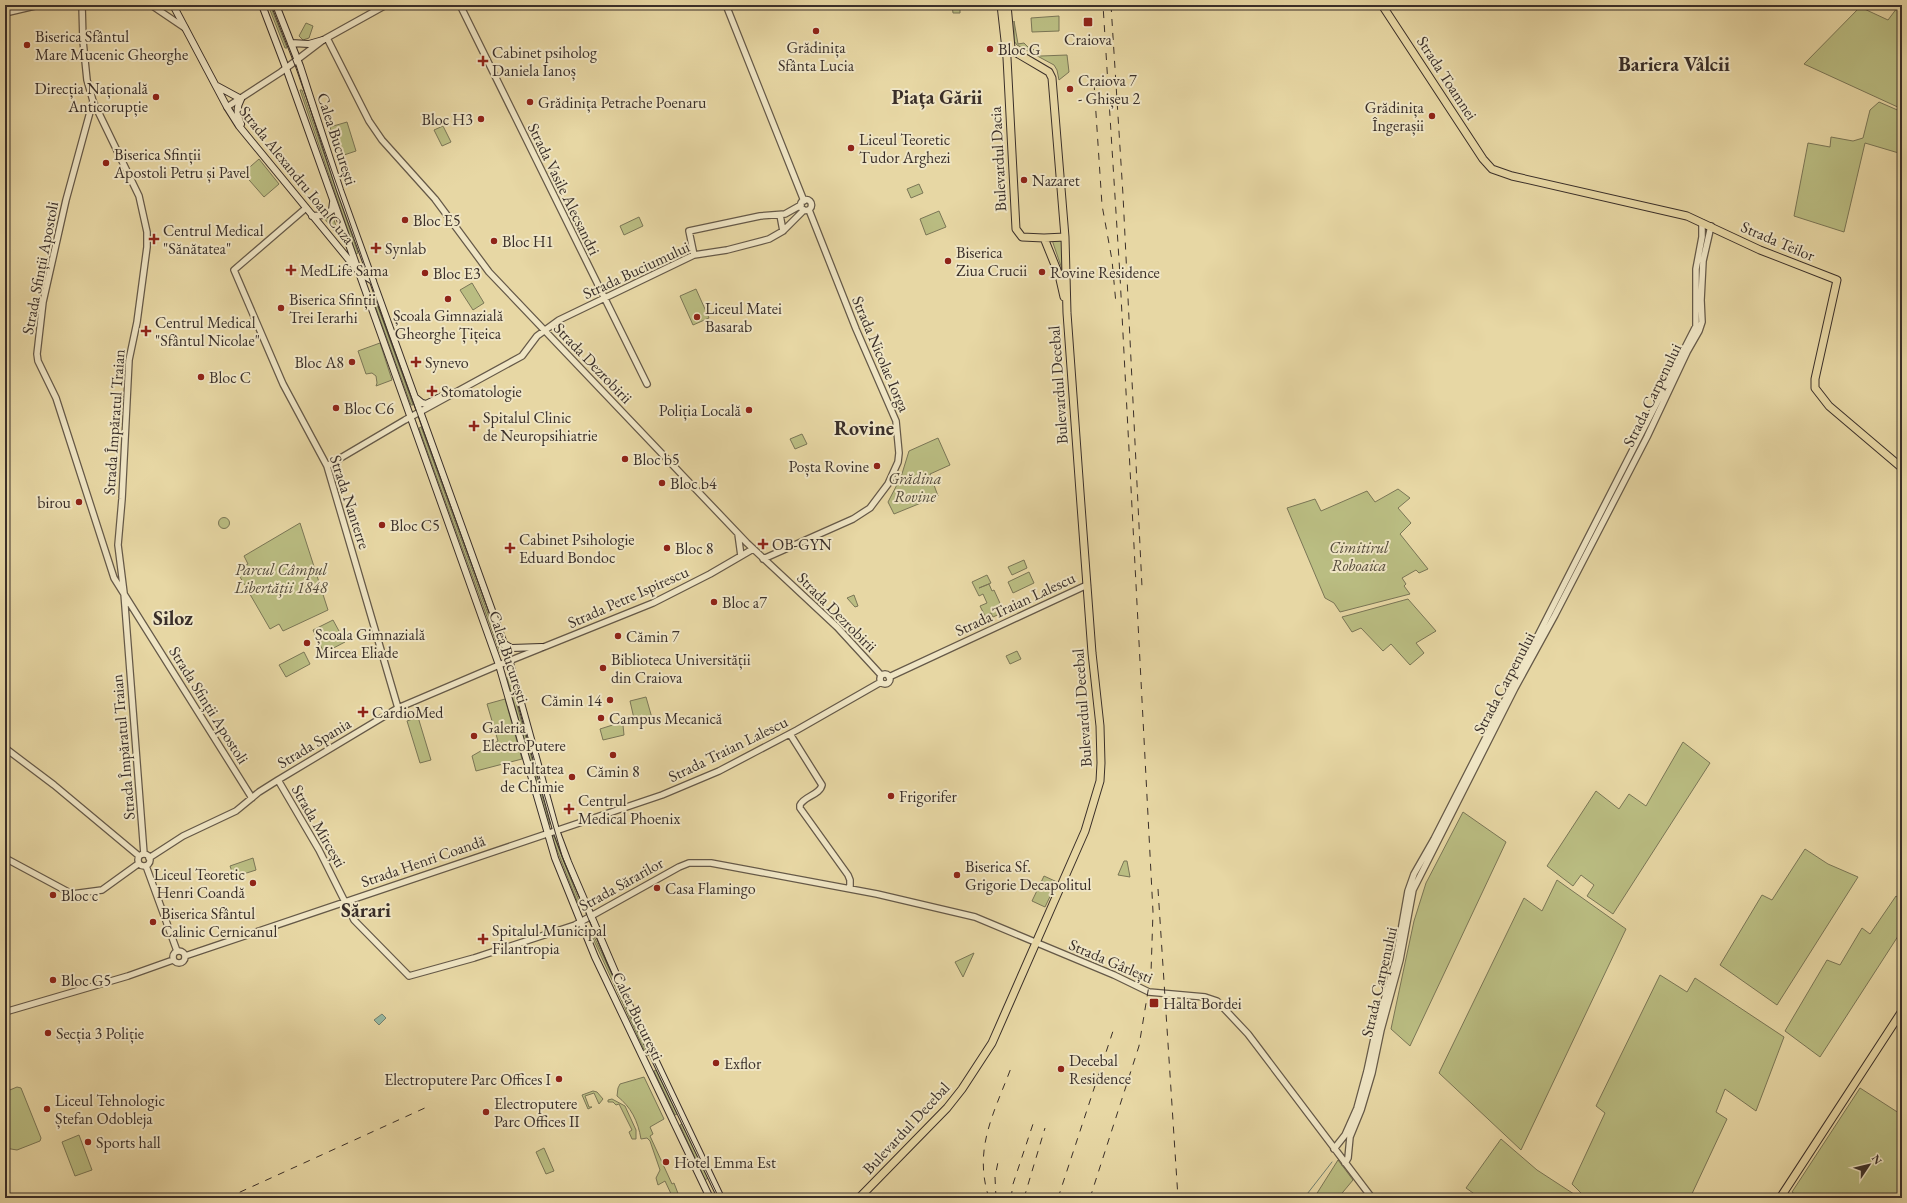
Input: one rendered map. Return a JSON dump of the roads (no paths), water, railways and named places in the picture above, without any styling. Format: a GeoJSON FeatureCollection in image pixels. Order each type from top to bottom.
{"type":"FeatureCollection","features":[{"type":"Feature","properties":{"kind":"main road","name":"Strada Alexandru Ioan Cuza"},"geometry":{"type":"LineString","coordinates":[[173,5],[227,107],[242,130],[360,273]]}},
{"type":"Feature","properties":{"kind":"main road","name":"Calea București"},"geometry":{"type":"LineString","coordinates":[[262,5],[360,273],[410,418],[499,664],[546,833],[580,922],[710,1198]]}},
{"type":"Feature","properties":{"kind":"main road","name":"Calea București"},"geometry":{"type":"LineString","coordinates":[[276,5],[297,59],[363,255],[503,642],[556,830],[631,1008],[721,1198]]}},
{"type":"Feature","properties":{"kind":"main road","name":"Strada Toamnei"},"geometry":{"type":"LineString","coordinates":[[1382,5],[1488,166]]}},
{"type":"Feature","properties":{"kind":"main road","name":"Bulevardul Dacia"},"geometry":{"type":"LineString","coordinates":[[1003,6],[1010,43],[1015,52]]}},
{"type":"Feature","properties":{"kind":"main road","name":"Bulevardul Dacia"},"geometry":{"type":"LineString","coordinates":[[1003,6],[1016,229],[1022,237],[1044,238]]}},
{"type":"Feature","properties":{"kind":"main road"},"geometry":{"type":"LineString","coordinates":[[291,43],[309,44],[325,39]]}},
{"type":"Feature","properties":{"kind":"main road"},"geometry":{"type":"LineString","coordinates":[[1007,58],[1015,52]]}},
{"type":"Feature","properties":{"kind":"main road","name":"Bulevardul Decebal"},"geometry":{"type":"LineString","coordinates":[[859,1198],[936,1120],[962,1089],[992,1043],[1085,831],[1100,781],[1100,726],[1092,653],[1067,313],[1065,237],[1054,100],[1050,74],[1015,52]]}},
{"type":"Feature","properties":{"kind":"main road"},"geometry":{"type":"LineString","coordinates":[[216,85],[241,99],[237,112],[242,130]]}},
{"type":"Feature","properties":{"kind":"main road","name":"Strada Teilor"},"geometry":{"type":"LineString","coordinates":[[1488,166],[1512,176],[1659,208],[1687,216],[1760,250],[1837,280],[1815,379],[1815,388],[1829,406],[1902,468]]}},
{"type":"Feature","properties":{"kind":"main road"},"geometry":{"type":"LineString","coordinates":[[312,216],[324,215],[330,212],[333,208],[333,201]]}},
{"type":"Feature","properties":{"kind":"main road"},"geometry":{"type":"LineString","coordinates":[[1044,238],[1065,237]]}},
{"type":"Feature","properties":{"kind":"main road","name":"Bulevardul Decebal"},"geometry":{"type":"LineString","coordinates":[[1044,238],[1059,276],[1067,313]]}},
{"type":"Feature","properties":{"kind":"main road"},"geometry":{"type":"LineString","coordinates":[[340,249],[349,243]]}},
{"type":"Feature","properties":{"kind":"main road"},"geometry":{"type":"LineString","coordinates":[[354,258],[363,255]]}},
{"type":"Feature","properties":{"kind":"main road"},"geometry":{"type":"LineString","coordinates":[[360,273],[373,281]]}},
{"type":"Feature","properties":{"kind":"main road"},"geometry":{"type":"LineString","coordinates":[[414,397],[422,404],[426,404],[450,392],[455,392]]}},
{"type":"Feature","properties":{"kind":"main road"},"geometry":{"type":"LineString","coordinates":[[503,642],[511,648],[542,647]]}},
{"type":"Feature","properties":{"kind":"main road"},"geometry":{"type":"LineString","coordinates":[[1780,1198],[1902,1011]]}},
{"type":"Feature","properties":{"kind":"street"},"geometry":{"type":"LineString","coordinates":[[5,13],[39,5]]}},
{"type":"Feature","properties":{"kind":"street","name":"Strada Împăratul Traian"},"geometry":{"type":"LineString","coordinates":[[82,5],[86,74],[93,102],[139,196],[147,232],[147,246],[129,360],[122,499],[118,545],[124,593],[142,855]]}},
{"type":"Feature","properties":{"kind":"street"},"geometry":{"type":"LineString","coordinates":[[151,5],[185,28]]}},
{"type":"Feature","properties":{"kind":"street"},"geometry":{"type":"LineString","coordinates":[[227,107],[286,68],[325,39],[386,5]]}},
{"type":"Feature","properties":{"kind":"street","name":"Strada Vasile Alecsandri"},"geometry":{"type":"LineString","coordinates":[[460,5],[646,384]]}},
{"type":"Feature","properties":{"kind":"street","name":"Strada Nicolae Iorga"},"geometry":{"type":"LineString","coordinates":[[726,5],[804,206],[896,421],[899,453],[898,462],[888,484],[870,508],[853,519],[763,559]]}},
{"type":"Feature","properties":{"kind":"street","name":"Strada Dezrobirii"},"geometry":{"type":"LineString","coordinates":[[325,39],[356,99],[382,140],[435,199],[489,272],[738,534],[837,627],[881,679]]}},
{"type":"Feature","properties":{"kind":"street","name":"Strada Sfinții Apostoli"},"geometry":{"type":"LineString","coordinates":[[93,102],[64,208],[43,302],[37,354],[40,366],[56,398],[114,578],[252,798]]}},
{"type":"Feature","properties":{"kind":"street"},"geometry":{"type":"LineString","coordinates":[[694,255],[689,231],[760,216],[780,215],[804,206]]}},
{"type":"Feature","properties":{"kind":"street","name":"Strada Buciumului"},"geometry":{"type":"LineString","coordinates":[[543,330],[604,298],[694,255],[762,242],[783,231],[804,206]]}},
{"type":"Feature","properties":{"kind":"street","name":"Strada Nanterre"},"geometry":{"type":"LineString","coordinates":[[306,208],[234,270],[283,384],[327,466],[398,708]]}},
{"type":"Feature","properties":{"kind":"street"},"geometry":{"type":"LineString","coordinates":[[780,215],[783,231]]}},
{"type":"Feature","properties":{"kind":"street","name":"Strada Carpenului"},"geometry":{"type":"LineString","coordinates":[[1334,1149],[1345,1135],[1357,1108],[1376,1029],[1396,958],[1408,891],[1414,874],[1445,819],[1493,721],[1617,483],[1696,326],[1696,277],[1702,237],[1702,222]]}},
{"type":"Feature","properties":{"kind":"street","name":"Strada Carpenului"},"geometry":{"type":"LineString","coordinates":[[1345,1163],[1348,1158],[1350,1137],[1361,1110],[1372,1072],[1381,1030],[1400,960],[1413,890],[1508,702],[1555,615],[1647,437],[1687,352],[1699,331],[1702,322],[1701,300],[1703,261],[1711,226]]}},
{"type":"Feature","properties":{"kind":"street"},"geometry":{"type":"LineString","coordinates":[[327,466],[455,392],[522,356],[533,340],[543,330]]}},
{"type":"Feature","properties":{"kind":"street"},"geometry":{"type":"LineString","coordinates":[[738,534],[741,556]]}},
{"type":"Feature","properties":{"kind":"street","name":"Strada Petre Ispirescu"},"geometry":{"type":"LineString","coordinates":[[499,664],[653,603],[710,574],[753,549]]}},
{"type":"Feature","properties":{"kind":"street"},"geometry":{"type":"LineString","coordinates":[[774,553],[773,562],[786,579]]}},
{"type":"Feature","properties":{"kind":"street","name":"Strada Traian Lalescu"},"geometry":{"type":"LineString","coordinates":[[556,830],[662,795],[719,771],[790,734],[881,679],[883,684],[887,683],[889,677],[1087,585]]}},
{"type":"Feature","properties":{"kind":"street","name":"Strada Spania"},"geometry":{"type":"LineString","coordinates":[[150,858],[183,836],[236,811],[278,780],[398,708],[499,664]]}},
{"type":"Feature","properties":{"kind":"street"},"geometry":{"type":"LineString","coordinates":[[881,679],[885,674],[889,677]]}},
{"type":"Feature","properties":{"kind":"street"},"geometry":{"type":"LineString","coordinates":[[790,734],[822,785],[819,790],[802,801],[800,805],[802,812],[848,875],[850,880],[850,889]]}},
{"type":"Feature","properties":{"kind":"street"},"geometry":{"type":"LineString","coordinates":[[5,748],[142,855],[150,858],[150,862],[146,866]]}},
{"type":"Feature","properties":{"kind":"street","name":"Strada Mircești"},"geometry":{"type":"LineString","coordinates":[[278,780],[322,856],[354,920],[406,975],[411,977]]}},
{"type":"Feature","properties":{"kind":"street","name":"Strada Henri Coandă"},"geometry":{"type":"LineString","coordinates":[[185,956],[556,830]]}},
{"type":"Feature","properties":{"kind":"street"},"geometry":{"type":"LineString","coordinates":[[138,864],[137,859],[142,855]]}},
{"type":"Feature","properties":{"kind":"street"},"geometry":{"type":"LineString","coordinates":[[5,858],[72,894],[102,890],[138,864],[146,866]]}},
{"type":"Feature","properties":{"kind":"street","name":"Strada Sărarilor"},"geometry":{"type":"LineString","coordinates":[[411,977],[580,922],[668,872],[689,863],[711,863],[850,889]]}},
{"type":"Feature","properties":{"kind":"street"},"geometry":{"type":"LineString","coordinates":[[146,866],[177,951]]}},
{"type":"Feature","properties":{"kind":"street","name":"Strada Gârlești"},"geometry":{"type":"LineString","coordinates":[[850,889],[961,912],[1114,975],[1149,992],[1205,997],[1216,1002],[1248,1034],[1372,1198]]}},
{"type":"Feature","properties":{"kind":"street"},"geometry":{"type":"LineString","coordinates":[[172,960],[177,964],[184,961],[185,956],[181,951],[177,951]]}},
{"type":"Feature","properties":{"kind":"street"},"geometry":{"type":"LineString","coordinates":[[172,960],[173,954],[177,951]]}},
{"type":"Feature","properties":{"kind":"street"},"geometry":{"type":"LineString","coordinates":[[5,1012],[128,976],[172,960]]}},
{"type":"Feature","properties":{"kind":"waterway"},"geometry":{"type":"LineString","coordinates":[[1304,1198],[1332,1162]]}},
{"type":"Feature","properties":{"kind":"tram line"},"geometry":{"type":"LineString","coordinates":[[271,5],[296,68],[388,332],[504,654],[562,856],[607,963],[719,1198]]}},
{"type":"Feature","properties":{"kind":"railway"},"geometry":{"type":"LineString","coordinates":[[1090,1198],[1139,1046],[1151,973],[1153,912],[1120,276],[1103,5]]}},
{"type":"Feature","properties":{"kind":"railway"},"geometry":{"type":"LineString","coordinates":[[1111,5],[1123,195],[1142,587]]}},
{"type":"Feature","properties":{"kind":"railway"},"geometry":{"type":"LineString","coordinates":[[1094,83],[1102,205],[1112,260],[1116,304]]}},
{"type":"Feature","properties":{"kind":"railway"},"geometry":{"type":"LineString","coordinates":[[1158,889],[1178,1198]]}},
{"type":"Feature","properties":{"kind":"railway"},"geometry":{"type":"LineString","coordinates":[[1058,1198],[1114,1028]]}},
{"type":"Feature","properties":{"kind":"railway"},"geometry":{"type":"LineString","coordinates":[[989,1198],[983,1163],[984,1147],[992,1116],[1011,1068]]}},
{"type":"Feature","properties":{"kind":"railway"},"geometry":{"type":"LineString","coordinates":[[227,1198],[427,1107]]}},
{"type":"Feature","properties":{"kind":"railway"},"geometry":{"type":"LineString","coordinates":[[1011,1198],[1013,1184],[1033,1124]]}},
{"type":"Feature","properties":{"kind":"railway"},"geometry":{"type":"LineString","coordinates":[[1024,1198],[1045,1128]]}},
{"type":"Feature","properties":{"kind":"railway"},"geometry":{"type":"LineString","coordinates":[[996,1198],[995,1177],[998,1162]]}},
{"type":"Feature","properties":{"kind":"place","name":"Craiova"},"geometry":{"type":"Point","coordinates":[1088,22]}},
{"type":"Feature","properties":{"kind":"place","name":"Grădinița Sfânta Lucia"},"geometry":{"type":"Point","coordinates":[816,31]}},
{"type":"Feature","properties":{"kind":"place","name":"Biserica Sfântul Mare Mucenic Gheorghe"},"geometry":{"type":"Point","coordinates":[27,45]}},
{"type":"Feature","properties":{"kind":"place","name":"Bloc G"},"geometry":{"type":"Point","coordinates":[990,49]}},
{"type":"Feature","properties":{"kind":"place","name":"Cabinet psiholog Daniela Ianoș"},"geometry":{"type":"Point","coordinates":[483,61]}},
{"type":"Feature","properties":{"kind":"place","name":"Craiova 7 - Ghișeu 2"},"geometry":{"type":"Point","coordinates":[1070,89]}},
{"type":"Feature","properties":{"kind":"place","name":"Direcția Națională Anticorupție"},"geometry":{"type":"Point","coordinates":[156,97]}},
{"type":"Feature","properties":{"kind":"place","name":"Grădinița Petrache Poenaru"},"geometry":{"type":"Point","coordinates":[530,102]}},
{"type":"Feature","properties":{"kind":"place","name":"Grădinița Îngerașii"},"geometry":{"type":"Point","coordinates":[1432,116]}},
{"type":"Feature","properties":{"kind":"place","name":"Bloc H3"},"geometry":{"type":"Point","coordinates":[481,119]}},
{"type":"Feature","properties":{"kind":"place","name":"Liceul Teoretic Tudor Arghezi"},"geometry":{"type":"Point","coordinates":[851,148]}},
{"type":"Feature","properties":{"kind":"place","name":"Biserica Sfinții Apostoli Petru și Pavel"},"geometry":{"type":"Point","coordinates":[106,163]}},
{"type":"Feature","properties":{"kind":"place","name":"Nazaret"},"geometry":{"type":"Point","coordinates":[1024,180]}},
{"type":"Feature","properties":{"kind":"place","name":"Bloc E5"},"geometry":{"type":"Point","coordinates":[405,220]}},
{"type":"Feature","properties":{"kind":"place","name":"Centrul Medical \"Sănătatea\""},"geometry":{"type":"Point","coordinates":[154,239]}},
{"type":"Feature","properties":{"kind":"place","name":"Bloc H1"},"geometry":{"type":"Point","coordinates":[494,241]}},
{"type":"Feature","properties":{"kind":"place","name":"Synlab"},"geometry":{"type":"Point","coordinates":[376,248]}},
{"type":"Feature","properties":{"kind":"place","name":"Biserica Ziua Crucii"},"geometry":{"type":"Point","coordinates":[948,261]}},
{"type":"Feature","properties":{"kind":"place","name":"MedLife Sama"},"geometry":{"type":"Point","coordinates":[291,270]}},
{"type":"Feature","properties":{"kind":"place","name":"Rovine Residence"},"geometry":{"type":"Point","coordinates":[1042,272]}},
{"type":"Feature","properties":{"kind":"place","name":"Bloc E3"},"geometry":{"type":"Point","coordinates":[425,273]}},
{"type":"Feature","properties":{"kind":"place","name":"Școala Gimnazială Gheorghe Țițeica"},"geometry":{"type":"Point","coordinates":[448,299]}},
{"type":"Feature","properties":{"kind":"place","name":"Biserica Sfinții Trei Ierarhi"},"geometry":{"type":"Point","coordinates":[281,308]}},
{"type":"Feature","properties":{"kind":"place","name":"Liceul Matei Basarab"},"geometry":{"type":"Point","coordinates":[697,317]}},
{"type":"Feature","properties":{"kind":"place","name":"Centrul Medical \"Sfântul Nicolae\""},"geometry":{"type":"Point","coordinates":[146,331]}},
{"type":"Feature","properties":{"kind":"place","name":"Bloc A8"},"geometry":{"type":"Point","coordinates":[352,362]}},
{"type":"Feature","properties":{"kind":"place","name":"Synevo"},"geometry":{"type":"Point","coordinates":[416,362]}},
{"type":"Feature","properties":{"kind":"place","name":"Bloc C"},"geometry":{"type":"Point","coordinates":[201,377]}},
{"type":"Feature","properties":{"kind":"place","name":"Stomatologie"},"geometry":{"type":"Point","coordinates":[432,391]}},
{"type":"Feature","properties":{"kind":"place","name":"Bloc C6"},"geometry":{"type":"Point","coordinates":[336,408]}},
{"type":"Feature","properties":{"kind":"place","name":"Poliția Locală"},"geometry":{"type":"Point","coordinates":[749,410]}},
{"type":"Feature","properties":{"kind":"place","name":"Spitalul Clinic de Neuropsihiatrie"},"geometry":{"type":"Point","coordinates":[474,426]}},
{"type":"Feature","properties":{"kind":"place","name":"Bloc b5"},"geometry":{"type":"Point","coordinates":[625,459]}},
{"type":"Feature","properties":{"kind":"place","name":"Poșta Rovine"},"geometry":{"type":"Point","coordinates":[877,466]}},
{"type":"Feature","properties":{"kind":"place","name":"Bloc b4"},"geometry":{"type":"Point","coordinates":[662,483]}},
{"type":"Feature","properties":{"kind":"place","name":"birou"},"geometry":{"type":"Point","coordinates":[79,502]}},
{"type":"Feature","properties":{"kind":"place","name":"Bloc C5"},"geometry":{"type":"Point","coordinates":[382,525]}},
{"type":"Feature","properties":{"kind":"place","name":"OB-GYN"},"geometry":{"type":"Point","coordinates":[763,544]}},
{"type":"Feature","properties":{"kind":"place","name":"Cabinet Psihologie Eduard Bondoc"},"geometry":{"type":"Point","coordinates":[510,548]}},
{"type":"Feature","properties":{"kind":"place","name":"Bloc 8"},"geometry":{"type":"Point","coordinates":[667,548]}},
{"type":"Feature","properties":{"kind":"place","name":"Bloc a7"},"geometry":{"type":"Point","coordinates":[714,602]}},
{"type":"Feature","properties":{"kind":"place","name":"Cămin 7"},"geometry":{"type":"Point","coordinates":[618,636]}},
{"type":"Feature","properties":{"kind":"place","name":"Școala Gimnazială Mircea Eliade"},"geometry":{"type":"Point","coordinates":[307,643]}},
{"type":"Feature","properties":{"kind":"place","name":"Biblioteca Universității din Craiova"},"geometry":{"type":"Point","coordinates":[603,668]}},
{"type":"Feature","properties":{"kind":"place","name":"Cămin 14"},"geometry":{"type":"Point","coordinates":[610,700]}},
{"type":"Feature","properties":{"kind":"place","name":"CardioMed"},"geometry":{"type":"Point","coordinates":[363,712]}},
{"type":"Feature","properties":{"kind":"place","name":"Campus Mecanică"},"geometry":{"type":"Point","coordinates":[601,718]}},
{"type":"Feature","properties":{"kind":"place","name":"Galeria ElectroPutere"},"geometry":{"type":"Point","coordinates":[474,736]}},
{"type":"Feature","properties":{"kind":"place","name":"Cămin 8"},"geometry":{"type":"Point","coordinates":[613,755]}},
{"type":"Feature","properties":{"kind":"place","name":"Facultatea de Chimie"},"geometry":{"type":"Point","coordinates":[572,777]}},
{"type":"Feature","properties":{"kind":"place","name":"Frigorifer"},"geometry":{"type":"Point","coordinates":[891,796]}},
{"type":"Feature","properties":{"kind":"place","name":"Centrul Medical Phoenix"},"geometry":{"type":"Point","coordinates":[569,809]}},
{"type":"Feature","properties":{"kind":"place","name":"Biserica Sf. Grigorie Decapolitul"},"geometry":{"type":"Point","coordinates":[957,875]}},
{"type":"Feature","properties":{"kind":"place","name":"Liceul Teoretic Henri Coandă"},"geometry":{"type":"Point","coordinates":[253,883]}},
{"type":"Feature","properties":{"kind":"place","name":"Casa Flamingo"},"geometry":{"type":"Point","coordinates":[657,888]}},
{"type":"Feature","properties":{"kind":"place","name":"Bloc c"},"geometry":{"type":"Point","coordinates":[53,895]}},
{"type":"Feature","properties":{"kind":"place","name":"Biserica Sfântul Calinic Cernicanul"},"geometry":{"type":"Point","coordinates":[153,922]}},
{"type":"Feature","properties":{"kind":"place","name":"Spitalul Municipal Filantropia"},"geometry":{"type":"Point","coordinates":[483,939]}},
{"type":"Feature","properties":{"kind":"place","name":"Bloc G5"},"geometry":{"type":"Point","coordinates":[53,980]}},
{"type":"Feature","properties":{"kind":"place","name":"Halta Bordei"},"geometry":{"type":"Point","coordinates":[1154,1003]}},
{"type":"Feature","properties":{"kind":"place","name":"Secția 3 Poliție"},"geometry":{"type":"Point","coordinates":[48,1033]}},
{"type":"Feature","properties":{"kind":"place","name":"Exflor"},"geometry":{"type":"Point","coordinates":[716,1063]}},
{"type":"Feature","properties":{"kind":"place","name":"Decebal Residence"},"geometry":{"type":"Point","coordinates":[1061,1069]}},
{"type":"Feature","properties":{"kind":"place","name":"Electroputere Parc Offices I"},"geometry":{"type":"Point","coordinates":[559,1079]}},
{"type":"Feature","properties":{"kind":"place","name":"Liceul Tehnologic Ștefan Odobleja"},"geometry":{"type":"Point","coordinates":[47,1109]}},
{"type":"Feature","properties":{"kind":"place","name":"Electroputere Parc Offices II"},"geometry":{"type":"Point","coordinates":[486,1112]}},
{"type":"Feature","properties":{"kind":"place","name":"Sports hall"},"geometry":{"type":"Point","coordinates":[88,1142]}},
{"type":"Feature","properties":{"kind":"place","name":"Hotel Emma Est"},"geometry":{"type":"Point","coordinates":[666,1162]}},
{"type":"Feature","properties":{"kind":"district","name":"Bariera Vâlcii"},"geometry":{"type":"Point","coordinates":[1674,64]}},
{"type":"Feature","properties":{"kind":"district","name":"Piața Gării"},"geometry":{"type":"Point","coordinates":[937,97]}},
{"type":"Feature","properties":{"kind":"district","name":"Rovine"},"geometry":{"type":"Point","coordinates":[864,428]}},
{"type":"Feature","properties":{"kind":"district","name":"Siloz"},"geometry":{"type":"Point","coordinates":[173,618]}},
{"type":"Feature","properties":{"kind":"district","name":"Sărari"},"geometry":{"type":"Point","coordinates":[366,910]}},
{"type":"Feature","properties":{"kind":"park label","name":"Grădina Rovine"},"geometry":{"type":"Point","coordinates":[915,487]}},
{"type":"Feature","properties":{"kind":"park label","name":"Cimitirul Roboaica"},"geometry":{"type":"Point","coordinates":[1359,556]}},
{"type":"Feature","properties":{"kind":"park label","name":"Parcul Câmpul Libertății 1848"},"geometry":{"type":"Point","coordinates":[281,578]}}]}
